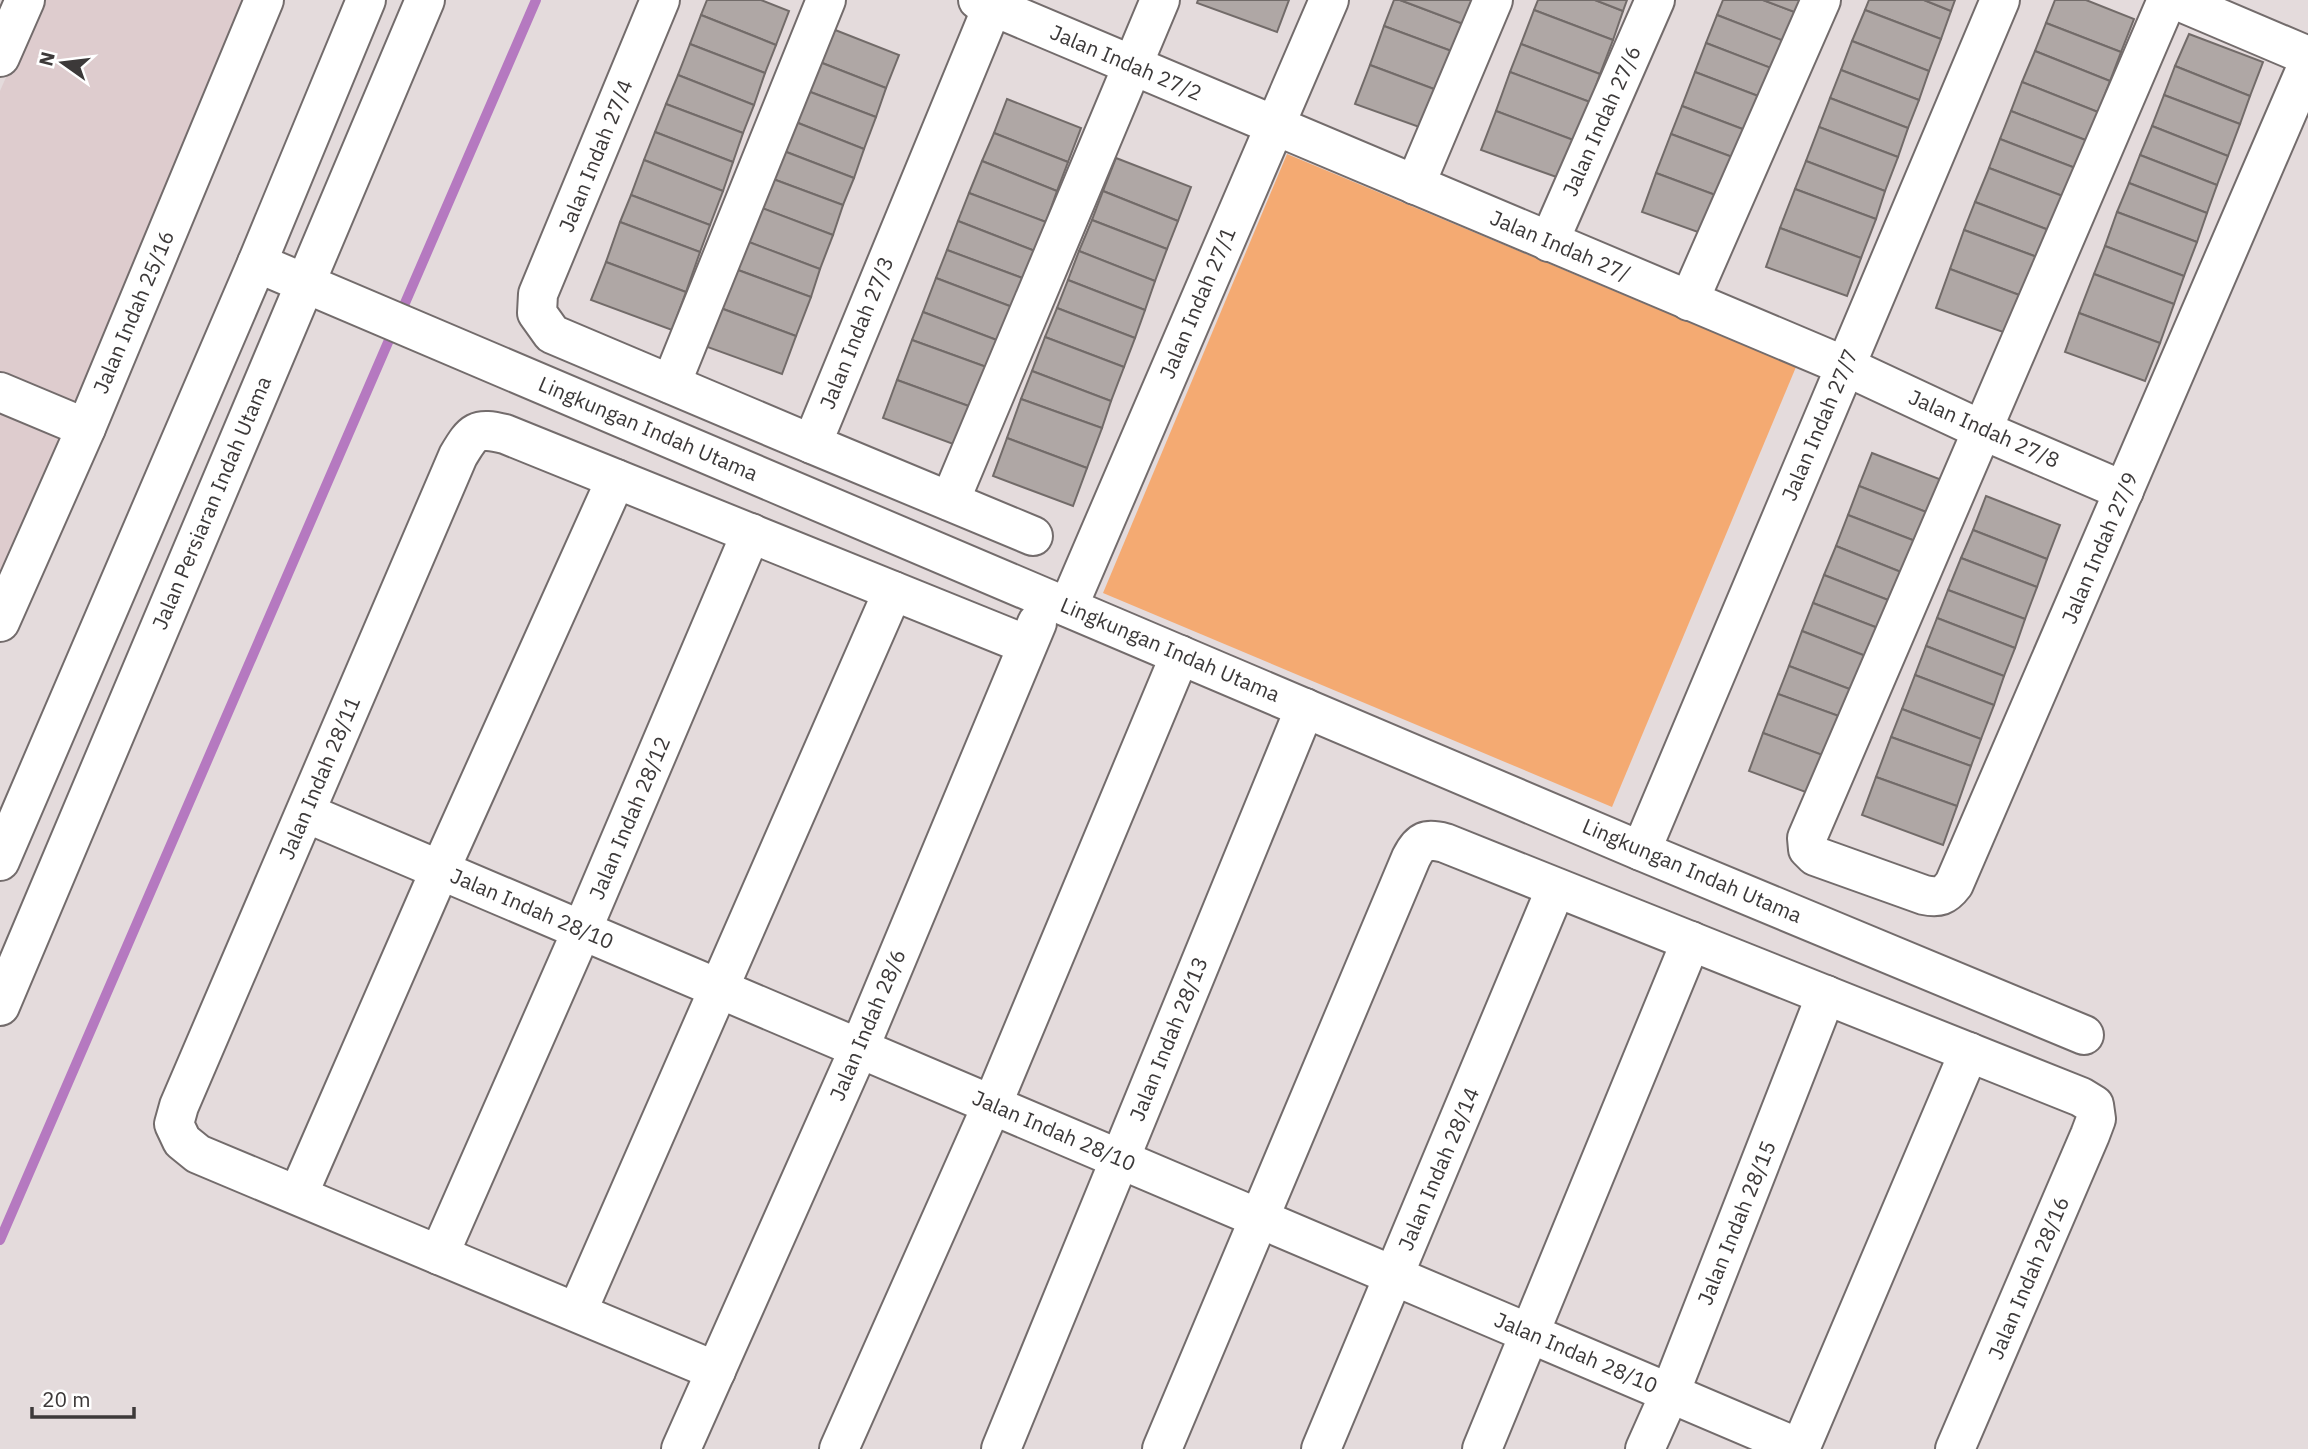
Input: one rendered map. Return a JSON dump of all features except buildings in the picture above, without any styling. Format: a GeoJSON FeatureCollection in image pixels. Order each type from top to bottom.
{"type":"FeatureCollection","features":[{"type":"Feature","properties":{"kind":"street"},"geometry":{"type":"LineString","coordinates":[[0,57],[25,0]]}},
{"type":"Feature","properties":{"kind":"street","name":"Jalan Indah 25/16"},"geometry":{"type":"LineString","coordinates":[[0,622],[86,428],[264,0]]}},
{"type":"Feature","properties":{"kind":"street"},"geometry":{"type":"LineString","coordinates":[[0,861],[257,262],[366,0]]}},
{"type":"Feature","properties":{"kind":"street","name":"Jalan Persiaran Indah Utama"},"geometry":{"type":"LineString","coordinates":[[0,1006],[425,0]]}},
{"type":"Feature","properties":{"kind":"street","name":"Jalan Indah 27/4"},"geometry":{"type":"LineString","coordinates":[[660,0],[538,294],[537,313],[552,334],[671,384]]}},
{"type":"Feature","properties":{"kind":"street"},"geometry":{"type":"LineString","coordinates":[[826,0],[671,384],[1033,536]]}},
{"type":"Feature","properties":{"kind":"street"},"geometry":{"type":"LineString","coordinates":[[950,501],[1160,0]]}},
{"type":"Feature","properties":{"kind":"street","name":"Jalan Indah 27/1"},"geometry":{"type":"LineString","coordinates":[[1058,603],[1275,126],[1329,0]]}},
{"type":"Feature","properties":{"kind":"street"},"geometry":{"type":"LineString","coordinates":[[1415,185],[1493,0]]}},
{"type":"Feature","properties":{"kind":"street","name":"Jalan Indah 27/6"},"geometry":{"type":"LineString","coordinates":[[1549,242],[1656,0]]}},
{"type":"Feature","properties":{"kind":"street"},"geometry":{"type":"LineString","coordinates":[[1689,301],[1821,0]]}},
{"type":"Feature","properties":{"kind":"street","name":"Jalan Indah 27/7"},"geometry":{"type":"LineString","coordinates":[[1641,850],[2000,0]]}},
{"type":"Feature","properties":{"kind":"street"},"geometry":{"type":"LineString","coordinates":[[1982,430],[2167,0]]}},
{"type":"Feature","properties":{"kind":"street"},"geometry":{"type":"LineString","coordinates":[[2176,0],[2308,56]]}},
{"type":"Feature","properties":{"kind":"street","name":"Jalan Indah 27/2"},"geometry":{"type":"LineString","coordinates":[[989,2],[1275,126]]}},
{"type":"Feature","properties":{"kind":"street","name":"Jalan Indah 27/3"},"geometry":{"type":"LineString","coordinates":[[811,444],[989,2]]}},
{"type":"Feature","properties":{"kind":"street","name":"Jalan Indah 27/9"},"geometry":{"type":"LineString","coordinates":[[1982,430],[1807,838],[1808,849],[1815,856],[1934,897],[1946,895],[1955,884],[2308,64]]}},
{"type":"Feature","properties":{"kind":"street","name":"Jalan Indah 27/"},"geometry":{"type":"LineString","coordinates":[[1275,126],[1844,366]]}},
{"type":"Feature","properties":{"kind":"street","name":"Lingkungan Indah Utama"},"geometry":{"type":"LineString","coordinates":[[257,262],[378,316],[2084,1035]]}},
{"type":"Feature","properties":{"kind":"street","name":"Jalan Indah 27/8"},"geometry":{"type":"LineString","coordinates":[[1844,366],[1982,430],[2124,491]]}},
{"type":"Feature","properties":{"kind":"street"},"geometry":{"type":"LineString","coordinates":[[0,392],[86,428]]}},
{"type":"Feature","properties":{"kind":"street","name":"Jalan Indah 28/11"},"geometry":{"type":"LineString","coordinates":[[298,1195],[198,1154],[182,1141],[174,1124],[179,1106],[458,456],[471,435],[485,429],[505,434],[616,479]]}},
{"type":"Feature","properties":{"kind":"street"},"geometry":{"type":"LineString","coordinates":[[716,1371],[298,1195],[440,870],[616,479],[1027,645]]}},
{"type":"Feature","properties":{"kind":"street","name":"Jalan Indah 28/12"},"geometry":{"type":"LineString","coordinates":[[439,1255],[582,930],[751,533]]}},
{"type":"Feature","properties":{"kind":"street"},"geometry":{"type":"LineString","coordinates":[[576,1312],[893,591]]}},
{"type":"Feature","properties":{"kind":"street","name":"Jalan Indah 28/6"},"geometry":{"type":"LineString","coordinates":[[681,1449],[859,1048],[1027,645],[1058,603]]}},
{"type":"Feature","properties":{"kind":"street"},"geometry":{"type":"LineString","coordinates":[[839,1449],[992,1105],[1180,654]]}},
{"type":"Feature","properties":{"kind":"street","name":"Jalan Indah 28/13"},"geometry":{"type":"LineString","coordinates":[[1001,1449],[1305,708]]}},
{"type":"Feature","properties":{"kind":"street","name":"Jalan Indah 28/10"},"geometry":{"type":"LineString","coordinates":[[306,813],[1801,1449]]}},
{"type":"Feature","properties":{"kind":"street"},"geometry":{"type":"LineString","coordinates":[[1162,1449],[1417,846],[1430,839],[1446,843],[1969,1052],[1801,1449]]}},
{"type":"Feature","properties":{"kind":"street","name":"Jalan Indah 28/14"},"geometry":{"type":"LineString","coordinates":[[1321,1449],[1556,888]]}},
{"type":"Feature","properties":{"kind":"street"},"geometry":{"type":"LineString","coordinates":[[1482,1449],[1691,941]]}},
{"type":"Feature","properties":{"kind":"street","name":"Jalan Indah 28/15"},"geometry":{"type":"LineString","coordinates":[[1645,1449],[1670,1393],[1826,995]]}},
{"type":"Feature","properties":{"kind":"street","name":"Jalan Indah 28/16"},"geometry":{"type":"LineString","coordinates":[[1955,1449],[2095,1119],[2094,1105],[2081,1097],[1969,1052]]}},
{"type":"Feature","properties":{"kind":"shaded area"},"geometry":{"type":"Polygon","coordinates":[[[40,0],[251,0],[0,588],[0,91],[40,0]]]}},
{"type":"Feature","properties":{"kind":"shaded area"},"geometry":{"type":"Polygon","coordinates":[[[1287,154],[1796,367],[1612,807],[1103,593],[1287,154]]]}},
{"type":"Feature","properties":{"kind":"waterway"},"geometry":{"type":"LineString","coordinates":[[0,1240],[536,0]]}}]}
